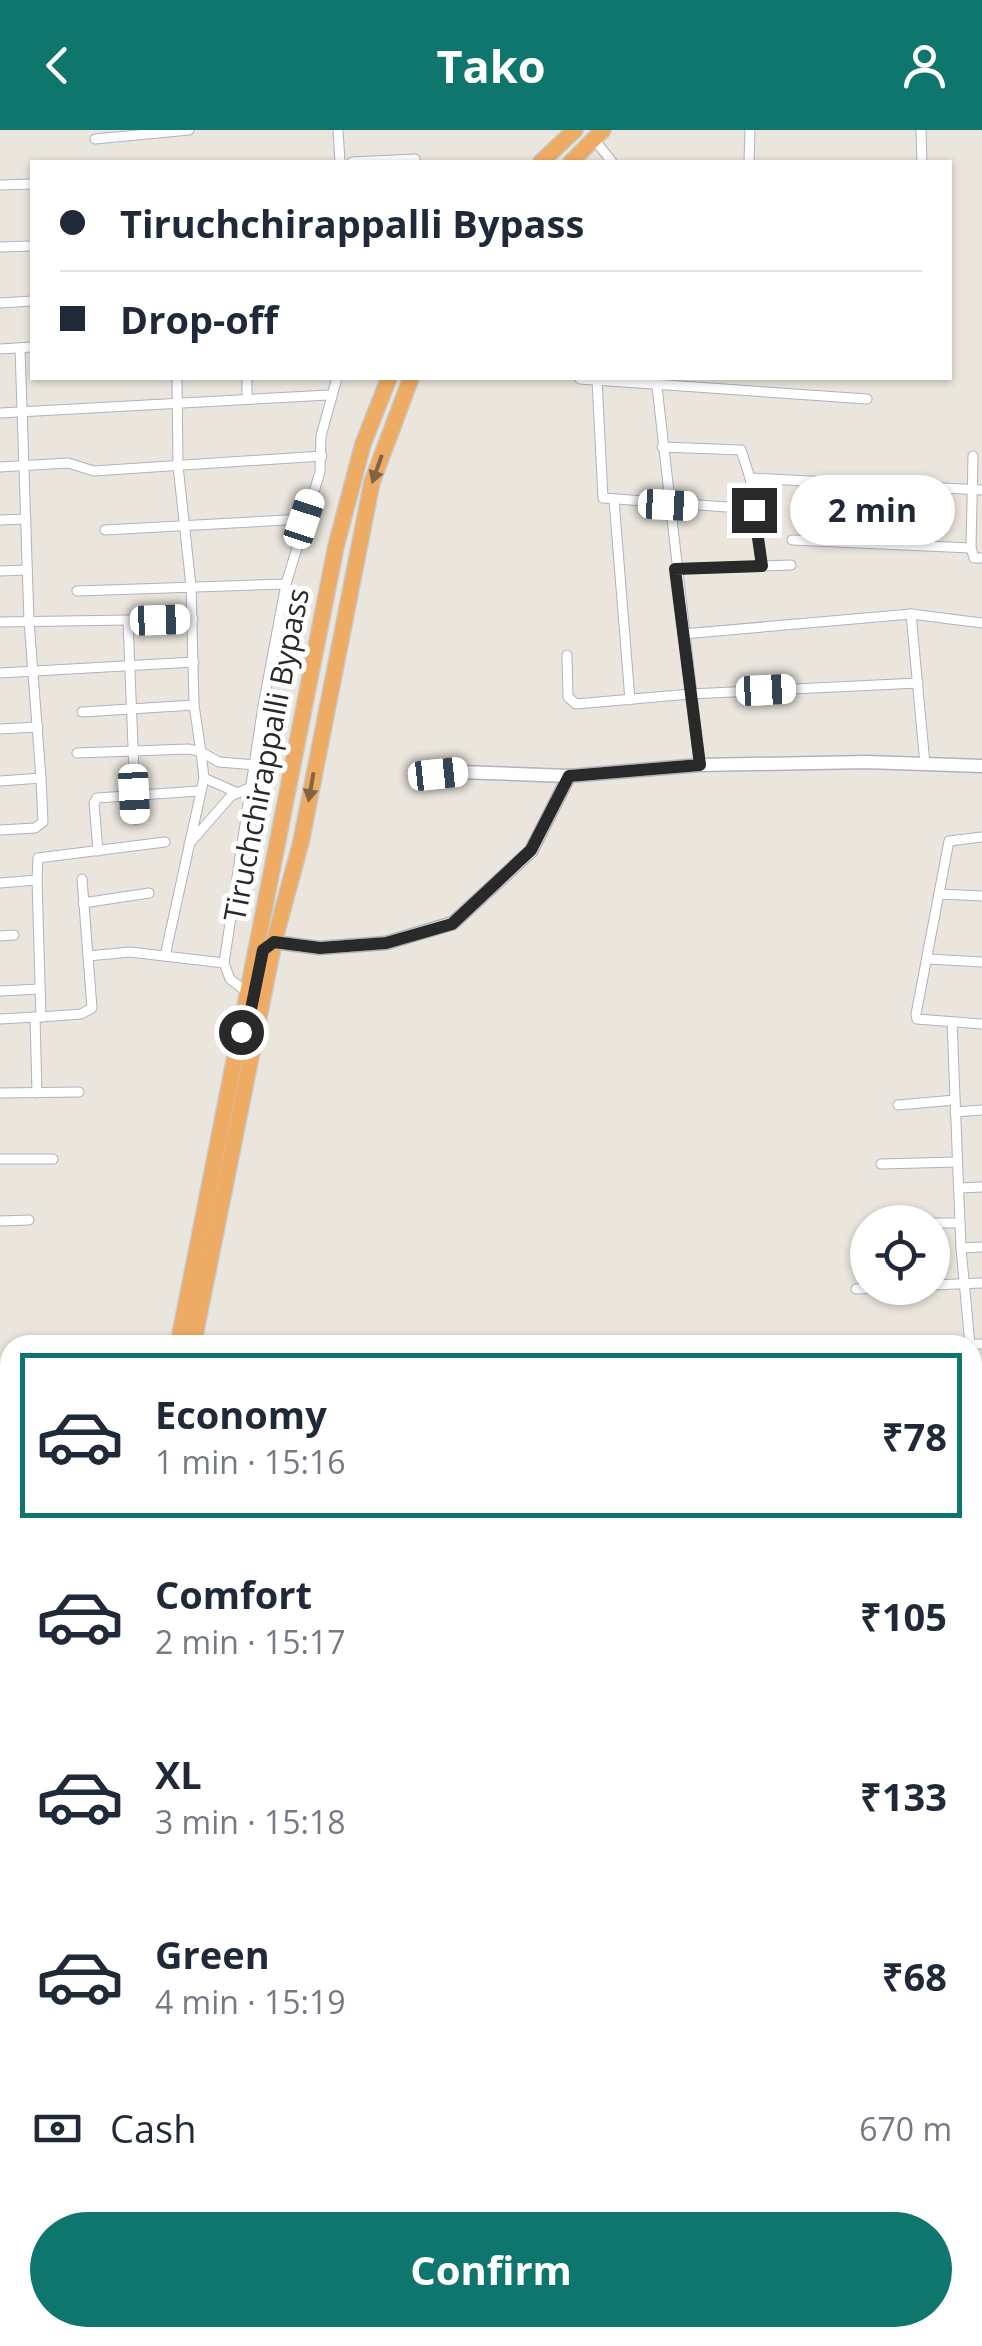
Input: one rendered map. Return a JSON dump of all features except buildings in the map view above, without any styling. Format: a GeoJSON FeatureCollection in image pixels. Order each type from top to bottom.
{"type":"FeatureCollection","features":[{"type":"Feature","properties":{"kind":"highway"},"geometry":{"type":"LineString","coordinates":[[543,160],[575,130]]}},
{"type":"Feature","properties":{"kind":"highway"},"geometry":{"type":"LineString","coordinates":[[572,160],[598,134]]}},
{"type":"Feature","properties":{"kind":"highway","name":"Tiruchchirappalli Bypass"},"geometry":{"type":"LineString","coordinates":[[195,1335],[336,546],[363,444],[388,380]]}},
{"type":"Feature","properties":{"kind":"highway","name":"Tiruchchirappalli Bypass"},"geometry":{"type":"LineString","coordinates":[[180,1335],[248,993],[292,854],[301,842],[372,482],[410,380]]}},
{"type":"Feature","properties":{"kind":"street"},"geometry":{"type":"LineString","coordinates":[[95,140],[189,130]]}},
{"type":"Feature","properties":{"kind":"street"},"geometry":{"type":"LineString","coordinates":[[338,130],[340,160]]}},
{"type":"Feature","properties":{"kind":"street"},"geometry":{"type":"LineString","coordinates":[[748,160],[750,130]]}},
{"type":"Feature","properties":{"kind":"street"},"geometry":{"type":"LineString","coordinates":[[920,130],[922,160]]}},
{"type":"Feature","properties":{"kind":"street"},"geometry":{"type":"LineString","coordinates":[[598,134],[611,160]]}},
{"type":"Feature","properties":{"kind":"street"},"geometry":{"type":"LineString","coordinates":[[394,160],[415,159]]}},
{"type":"Feature","properties":{"kind":"street"},"geometry":{"type":"LineString","coordinates":[[0,185],[30,184]]}},
{"type":"Feature","properties":{"kind":"street"},"geometry":{"type":"LineString","coordinates":[[0,247],[30,246]]}},
{"type":"Feature","properties":{"kind":"street"},"geometry":{"type":"LineString","coordinates":[[0,302],[30,301]]}},
{"type":"Feature","properties":{"kind":"street"},"geometry":{"type":"LineString","coordinates":[[0,830],[34,828],[42,822],[36,671],[29,620],[20,348]]}},
{"type":"Feature","properties":{"kind":"street"},"geometry":{"type":"LineString","coordinates":[[0,350],[30,348]]}},
{"type":"Feature","properties":{"kind":"street"},"geometry":{"type":"LineString","coordinates":[[164,956],[204,778],[194,705],[193,619],[178,466],[176,380]]}},
{"type":"Feature","properties":{"kind":"street"},"geometry":{"type":"LineString","coordinates":[[247,380],[247,399]]}},
{"type":"Feature","properties":{"kind":"street"},"geometry":{"type":"LineString","coordinates":[[248,993],[230,979],[224,963],[286,584],[322,456],[321,436],[336,380]]}},
{"type":"Feature","properties":{"kind":"street"},"geometry":{"type":"LineString","coordinates":[[754,510],[614,500],[601,494],[597,380],[656,380],[867,399]]}},
{"type":"Feature","properties":{"kind":"street"},"geometry":{"type":"LineString","coordinates":[[656,380],[700,765]]}},
{"type":"Feature","properties":{"kind":"street"},"geometry":{"type":"LineString","coordinates":[[0,413],[330,395]]}},
{"type":"Feature","properties":{"kind":"street"},"geometry":{"type":"LineString","coordinates":[[662,447],[738,447],[750,478],[762,566]]}},
{"type":"Feature","properties":{"kind":"street"},"geometry":{"type":"LineString","coordinates":[[0,467],[68,462],[94,471],[322,456]]}},
{"type":"Feature","properties":{"kind":"street"},"geometry":{"type":"LineString","coordinates":[[972,456],[977,489],[971,548],[974,558],[982,558]]}},
{"type":"Feature","properties":{"kind":"street"},"geometry":{"type":"LineString","coordinates":[[750,478],[977,489]]}},
{"type":"Feature","properties":{"kind":"street"},"geometry":{"type":"LineString","coordinates":[[614,500],[630,700]]}},
{"type":"Feature","properties":{"kind":"street"},"geometry":{"type":"LineString","coordinates":[[0,520],[26,519]]}},
{"type":"Feature","properties":{"kind":"street"},"geometry":{"type":"LineString","coordinates":[[105,530],[304,519]]}},
{"type":"Feature","properties":{"kind":"street"},"geometry":{"type":"LineString","coordinates":[[792,540],[971,548]]}},
{"type":"Feature","properties":{"kind":"street"},"geometry":{"type":"LineString","coordinates":[[675,569],[790,565]]}},
{"type":"Feature","properties":{"kind":"street"},"geometry":{"type":"LineString","coordinates":[[0,571],[28,570]]}},
{"type":"Feature","properties":{"kind":"street"},"geometry":{"type":"LineString","coordinates":[[77,592],[286,584]]}},
{"type":"Feature","properties":{"kind":"street"},"geometry":{"type":"LineString","coordinates":[[683,634],[912,614],[982,622]]}},
{"type":"Feature","properties":{"kind":"street"},"geometry":{"type":"LineString","coordinates":[[912,614],[925,764]]}},
{"type":"Feature","properties":{"kind":"street"},"geometry":{"type":"LineString","coordinates":[[0,622],[193,619]]}},
{"type":"Feature","properties":{"kind":"street"},"geometry":{"type":"LineString","coordinates":[[128,622],[136,820]]}},
{"type":"Feature","properties":{"kind":"street"},"geometry":{"type":"LineString","coordinates":[[568,655],[571,702],[918,683]]}},
{"type":"Feature","properties":{"kind":"street"},"geometry":{"type":"LineString","coordinates":[[0,673],[194,662]]}},
{"type":"Feature","properties":{"kind":"street"},"geometry":{"type":"LineString","coordinates":[[82,712],[194,705]]}},
{"type":"Feature","properties":{"kind":"street"},"geometry":{"type":"LineString","coordinates":[[0,729],[38,727]]}},
{"type":"Feature","properties":{"kind":"street"},"geometry":{"type":"LineString","coordinates":[[77,753],[189,748],[219,762],[256,765]]}},
{"type":"Feature","properties":{"kind":"street"},"geometry":{"type":"LineString","coordinates":[[416,777],[460,772],[569,776],[700,765],[982,766]]}},
{"type":"Feature","properties":{"kind":"street"},"geometry":{"type":"LineString","coordinates":[[267,936],[320,948],[386,943],[452,924],[531,850],[569,776]]}},
{"type":"Feature","properties":{"kind":"street"},"geometry":{"type":"LineString","coordinates":[[0,781],[42,778]]}},
{"type":"Feature","properties":{"kind":"street"},"geometry":{"type":"LineString","coordinates":[[204,778],[238,793]]}},
{"type":"Feature","properties":{"kind":"street"},"geometry":{"type":"LineString","coordinates":[[188,845],[238,793],[252,786]]}},
{"type":"Feature","properties":{"kind":"street"},"geometry":{"type":"LineString","coordinates":[[98,851],[94,804],[97,798],[199,791]]}},
{"type":"Feature","properties":{"kind":"street"},"geometry":{"type":"LineString","coordinates":[[982,837],[949,841],[917,1018],[982,1024]]}},
{"type":"Feature","properties":{"kind":"street"},"geometry":{"type":"LineString","coordinates":[[37,1093],[38,858],[165,842]]}},
{"type":"Feature","properties":{"kind":"street"},"geometry":{"type":"LineString","coordinates":[[0,1019],[81,1014],[92,1008],[82,879]]}},
{"type":"Feature","properties":{"kind":"street"},"geometry":{"type":"LineString","coordinates":[[0,883],[37,880]]}},
{"type":"Feature","properties":{"kind":"street"},"geometry":{"type":"LineString","coordinates":[[83,903],[149,893]]}},
{"type":"Feature","properties":{"kind":"street"},"geometry":{"type":"LineString","coordinates":[[939,894],[982,896]]}},
{"type":"Feature","properties":{"kind":"street"},"geometry":{"type":"LineString","coordinates":[[0,936],[14,935]]}},
{"type":"Feature","properties":{"kind":"street","name":"Tiruchchirappalli Bypass"},"geometry":{"type":"LineString","coordinates":[[241,1032],[249,1019],[267,936]]}},
{"type":"Feature","properties":{"kind":"street"},"geometry":{"type":"LineString","coordinates":[[88,956],[130,952],[224,963]]}},
{"type":"Feature","properties":{"kind":"street"},"geometry":{"type":"LineString","coordinates":[[928,959],[982,962]]}},
{"type":"Feature","properties":{"kind":"street"},"geometry":{"type":"LineString","coordinates":[[0,990],[40,989]]}},
{"type":"Feature","properties":{"kind":"street"},"geometry":{"type":"LineString","coordinates":[[952,1022],[960,1248],[969,1335]]}},
{"type":"Feature","properties":{"kind":"street"},"geometry":{"type":"LineString","coordinates":[[0,1093],[79,1092]]}},
{"type":"Feature","properties":{"kind":"street"},"geometry":{"type":"LineString","coordinates":[[898,1105],[955,1100]]}},
{"type":"Feature","properties":{"kind":"street"},"geometry":{"type":"LineString","coordinates":[[955,1112],[982,1110]]}},
{"type":"Feature","properties":{"kind":"street"},"geometry":{"type":"LineString","coordinates":[[0,1159],[52,1159]]}},
{"type":"Feature","properties":{"kind":"street"},"geometry":{"type":"LineString","coordinates":[[882,1164],[957,1162]]}},
{"type":"Feature","properties":{"kind":"street"},"geometry":{"type":"LineString","coordinates":[[960,1188],[982,1187]]}},
{"type":"Feature","properties":{"kind":"street"},"geometry":{"type":"LineString","coordinates":[[0,1221],[29,1220]]}},
{"type":"Feature","properties":{"kind":"street"},"geometry":{"type":"LineString","coordinates":[[950,1222],[960,1222]]}},
{"type":"Feature","properties":{"kind":"street"},"geometry":{"type":"LineString","coordinates":[[960,1248],[982,1247]]}},
{"type":"Feature","properties":{"kind":"street"},"geometry":{"type":"LineString","coordinates":[[950,1285],[982,1284]]}},
{"type":"Feature","properties":{"kind":"route"},"geometry":{"type":"LineString","coordinates":[[241,1032],[249,1019],[263,950],[274,942],[320,948],[386,943],[452,924],[531,850],[569,776],[700,765],[675,569],[762,566],[754,510]]}}]}
